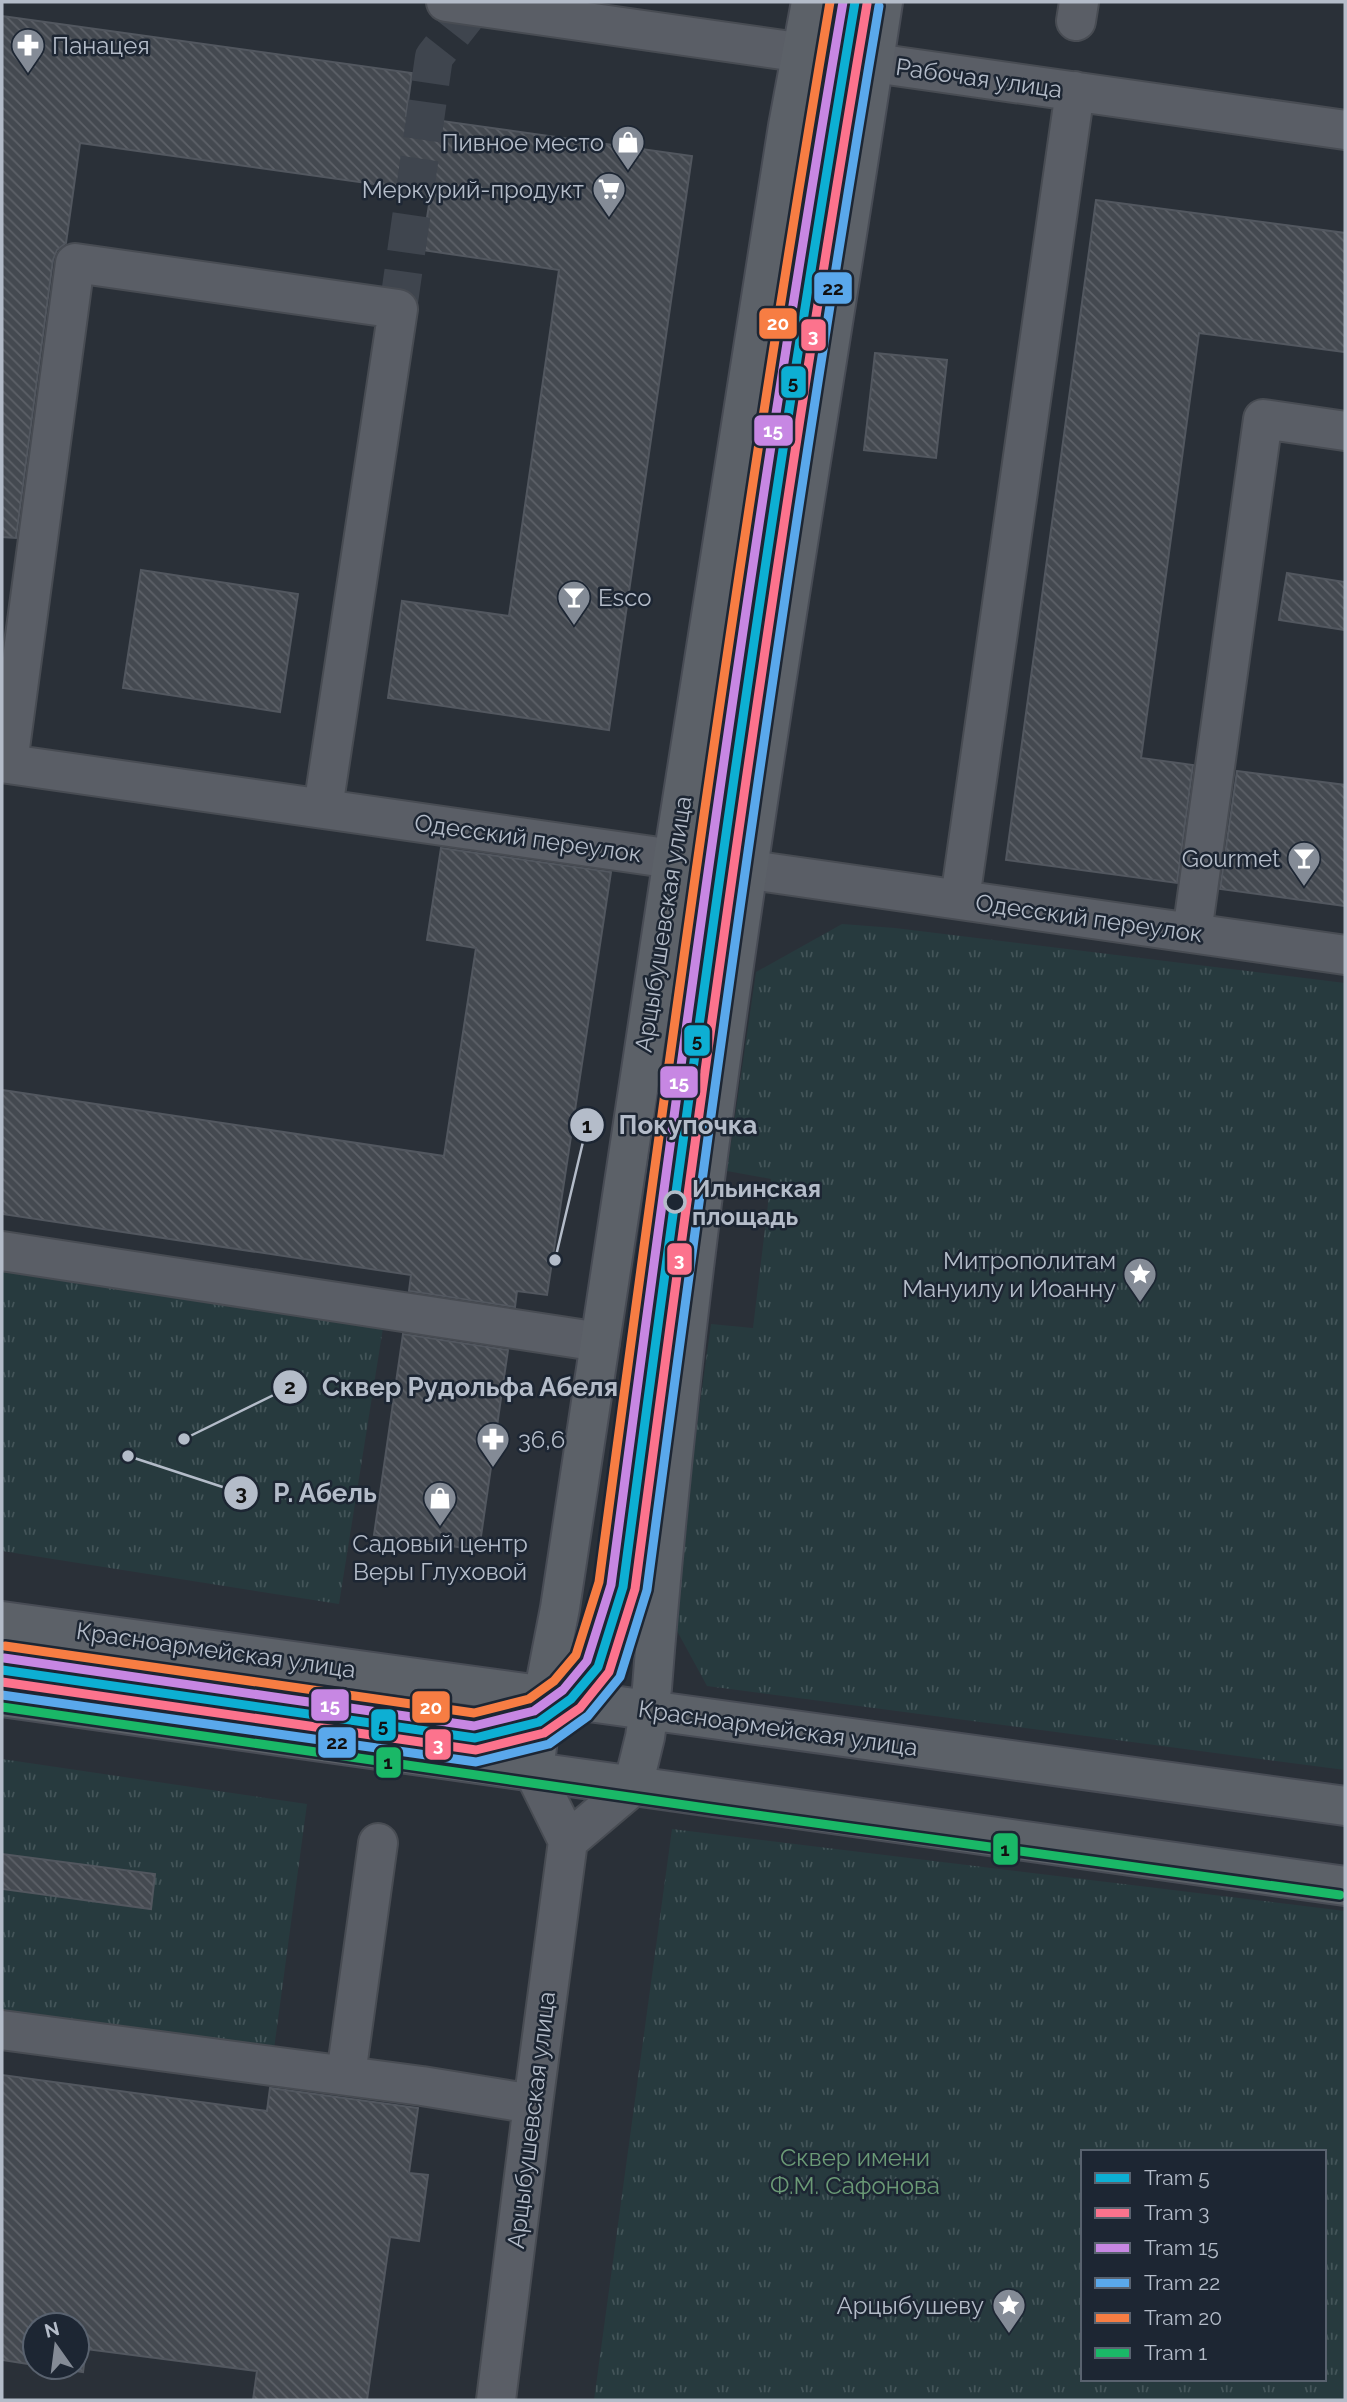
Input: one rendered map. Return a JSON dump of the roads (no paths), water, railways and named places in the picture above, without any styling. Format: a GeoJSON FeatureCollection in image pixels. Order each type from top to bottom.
{"type":"FeatureCollection","features":[{"type":"Feature","properties":{"kind":"main road","name":"Арцыбушевская улица"},"geometry":{"type":"LineString","coordinates":[[534,1772],[543,1696],[560,1608],[673,858],[811,2]]}},
{"type":"Feature","properties":{"kind":"main road"},"geometry":{"type":"LineString","coordinates":[[633,1786],[649,1710],[700,1206],[748,869],[883,2]]}},
{"type":"Feature","properties":{"kind":"main road","name":"Красноармейская улица"},"geometry":{"type":"LineString","coordinates":[[2,1620],[1345,1806]]}},
{"type":"Feature","properties":{"kind":"main road"},"geometry":{"type":"LineString","coordinates":[[2,1697],[1345,1886]]}},
{"type":"Feature","properties":{"kind":"street","name":"Рабочая улица"},"geometry":{"type":"LineString","coordinates":[[465,3],[1345,130]]}},
{"type":"Feature","properties":{"kind":"street"},"geometry":{"type":"LineString","coordinates":[[961,899],[1075,91]]}},
{"type":"Feature","properties":{"kind":"street"},"geometry":{"type":"LineString","coordinates":[[5,763],[75,263],[398,309],[323,808]]}},
{"type":"Feature","properties":{"kind":"street"},"geometry":{"type":"LineString","coordinates":[[1192,933],[1263,419],[1345,431]]}},
{"type":"Feature","properties":{"kind":"street","name":"Одесский переулок"},"geometry":{"type":"LineString","coordinates":[[5,763],[1345,955]]}},
{"type":"Feature","properties":{"kind":"street"},"geometry":{"type":"LineString","coordinates":[[2,1251],[600,1342]]}},
{"type":"Feature","properties":{"kind":"street"},"geometry":{"type":"LineString","coordinates":[[534,1772],[568,1840],[633,1786]]}},
{"type":"Feature","properties":{"kind":"street","name":"Арцыбушевская улица"},"geometry":{"type":"LineString","coordinates":[[496,2400],[568,1840]]}},
{"type":"Feature","properties":{"kind":"street"},"geometry":{"type":"LineString","coordinates":[[346,2075],[377,1843]]}},
{"type":"Feature","properties":{"kind":"street"},"geometry":{"type":"LineString","coordinates":[[2,2030],[346,2075],[533,2104]]}},
{"type":"Feature","properties":{"kind":"tunnel"},"geometry":{"type":"LineString","coordinates":[[398,309],[434,57],[474,6]]}},
{"type":"Feature","properties":{"kind":"tram line","name":"20"},"geometry":{"type":"LineString","coordinates":[[5,1646],[474,1713],[529,1699],[554,1681],[576,1655],[599,1582],[679,989],[736,594],[830,2]]}},
{"type":"Feature","properties":{"kind":"tram line","name":"15"},"geometry":{"type":"LineString","coordinates":[[4,1658],[474,1726],[534,1711],[563,1690],[587,1661],[611,1585],[691,990],[748,594],[843,2]]}},
{"type":"Feature","properties":{"kind":"tram line","name":"5"},"geometry":{"type":"LineString","coordinates":[[2,1670],[475,1738],[539,1722],[571,1699],[598,1667],[623,1587],[732,793],[791,397],[855,2]]}},
{"type":"Feature","properties":{"kind":"tram line","name":"3"},"geometry":{"type":"LineString","coordinates":[[2,1682],[476,1750],[544,1733],[580,1708],[609,1672],[635,1589],[744,795],[803,399],[867,4]]}},
{"type":"Feature","properties":{"kind":"tram line","name":"22"},"geometry":{"type":"LineString","coordinates":[[2,1695],[476,1762],[549,1744],[588,1716],[620,1677],[647,1590],[756,797],[815,401],[879,6]]}},
{"type":"Feature","properties":{"kind":"tram line","name":"1"},"geometry":{"type":"LineString","coordinates":[[2,1707],[1340,1895]]}},
{"type":"Feature","properties":{"kind":"place","name":"Панацея"},"geometry":{"type":"Point","coordinates":[28,75]}},
{"type":"Feature","properties":{"kind":"place","name":"Пивное место"},"geometry":{"type":"Point","coordinates":[628,172]}},
{"type":"Feature","properties":{"kind":"place","name":"Меркурий-продукт"},"geometry":{"type":"Point","coordinates":[609,219]}},
{"type":"Feature","properties":{"kind":"place","name":"Esco"},"geometry":{"type":"Point","coordinates":[574,627]}},
{"type":"Feature","properties":{"kind":"place","name":"Gourmet"},"geometry":{"type":"Point","coordinates":[1304,888]}},
{"type":"Feature","properties":{"kind":"place","name":"Ильинская площадь"},"geometry":{"type":"Point","coordinates":[675,1202]}},
{"type":"Feature","properties":{"kind":"place","name":"Покупочка"},"geometry":{"type":"Point","coordinates":[555,1260]}},
{"type":"Feature","properties":{"kind":"place","name":"Митрополитам Мануилу и Иоанну"},"geometry":{"type":"Point","coordinates":[1140,1304]}},
{"type":"Feature","properties":{"kind":"place","name":"Сквер Рудольфа Абеля"},"geometry":{"type":"Point","coordinates":[184,1439]}},
{"type":"Feature","properties":{"kind":"place","name":"Р. Абель"},"geometry":{"type":"Point","coordinates":[128,1456]}},
{"type":"Feature","properties":{"kind":"place","name":"36,6"},"geometry":{"type":"Point","coordinates":[493,1469]}},
{"type":"Feature","properties":{"kind":"place","name":"Садовый центр Веры Глуховой"},"geometry":{"type":"Point","coordinates":[440,1528]}},
{"type":"Feature","properties":{"kind":"place","name":"Арцыбушеву"},"geometry":{"type":"Point","coordinates":[1009,2335]}},
{"type":"Feature","properties":{"kind":"park label","name":"Cквер имени Ф.М. Сафонова"},"geometry":{"type":"Point","coordinates":[855,2171]}}]}
